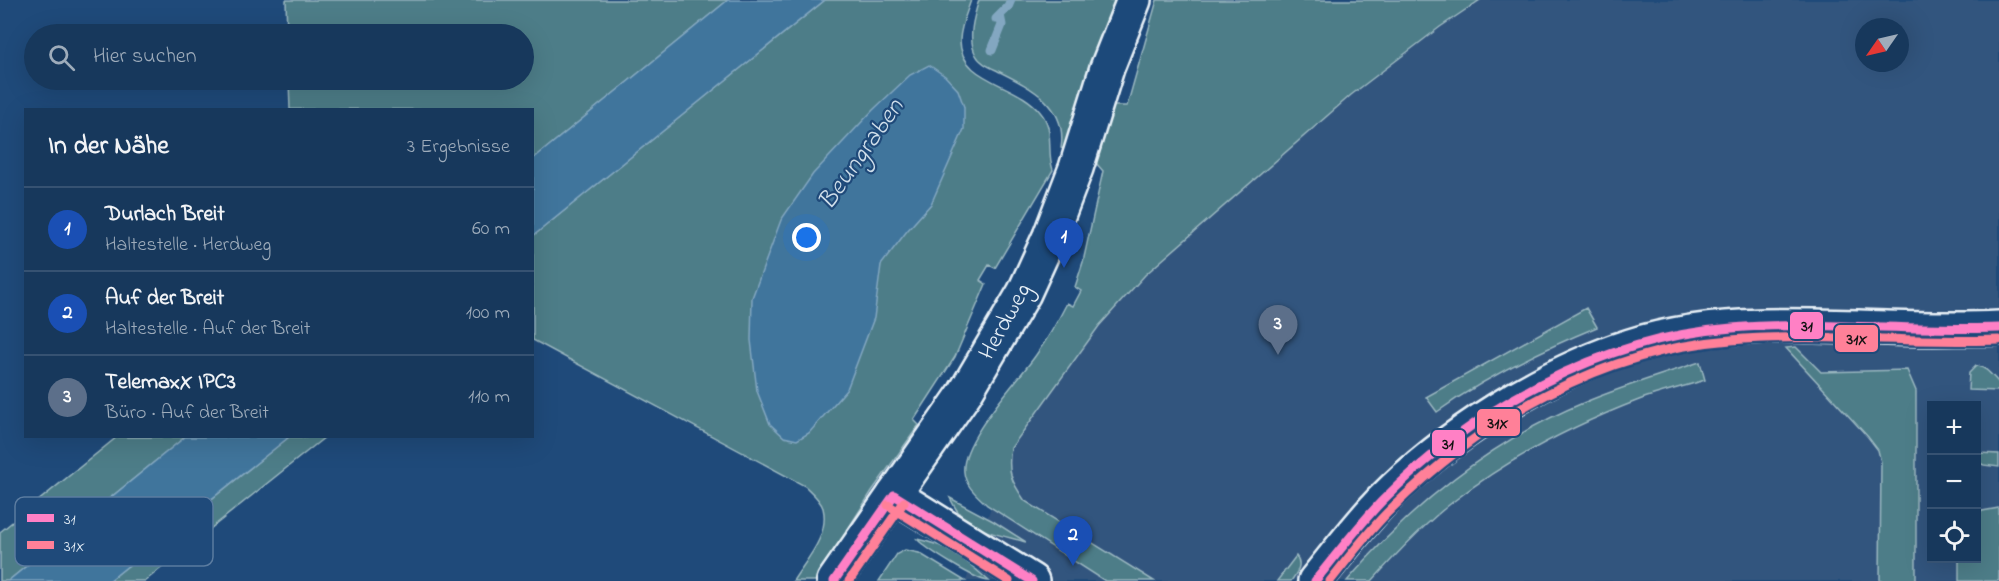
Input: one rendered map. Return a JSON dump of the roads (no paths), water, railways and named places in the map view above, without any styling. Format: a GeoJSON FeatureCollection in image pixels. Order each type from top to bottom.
{"type":"FeatureCollection","features":[{"type":"Feature","properties":{"kind":"street","name":"Herdweg"},"geometry":{"type":"LineString","coordinates":[[834,581],[965,393],[1024,292],[1050,236],[1076,168],[1107,68],[1134,0]]}},
{"type":"Feature","properties":{"kind":"street"},"geometry":{"type":"LineString","coordinates":[[1315,581],[1383,501],[1425,462],[1460,435],[1550,380],[1630,346],[1695,332],[1763,326],[1999,328]]}},
{"type":"Feature","properties":{"kind":"street"},"geometry":{"type":"LineString","coordinates":[[894,495],[1032,581]]}},
{"type":"Feature","properties":{"kind":"water"},"geometry":{"type":"Polygon","coordinates":[[[728,0],[825,0],[534,235],[534,158],[728,0]]]}},
{"type":"Feature","properties":{"kind":"water"},"geometry":{"type":"Polygon","coordinates":[[[929,65],[945,76],[958,90],[964,107],[964,129],[931,204],[881,265],[874,318],[847,389],[809,433],[797,440],[784,437],[770,424],[757,391],[751,340],[752,298],[781,220],[813,174],[873,110],[910,75],[929,65]]]}},
{"type":"Feature","properties":{"kind":"water"},"geometry":{"type":"Polygon","coordinates":[[[184,438],[288,438],[213,498],[111,497],[184,438]]]}},
{"type":"Feature","properties":{"kind":"water"},"geometry":{"type":"Polygon","coordinates":[[[26,566],[128,566],[109,581],[8,581],[26,566]]]}},
{"type":"Feature","properties":{"kind":"waterway","name":"Beungraben"},"geometry":{"type":"LineString","coordinates":[[996,19],[1008,7],[1011,0]]}},
{"type":"Feature","properties":{"kind":"waterway"},"geometry":{"type":"LineString","coordinates":[[992,50],[1002,25],[1000,15]]}},
{"type":"Feature","properties":{"kind":"place","name":"Durlach Breit"},"geometry":{"type":"Point","coordinates":[1064,268]}},
{"type":"Feature","properties":{"kind":"place","name":"TelemaxX IPC3"},"geometry":{"type":"Point","coordinates":[1278,355]}},
{"type":"Feature","properties":{"kind":"place","name":"Auf der Breit"},"geometry":{"type":"Point","coordinates":[1073,566]}}]}
